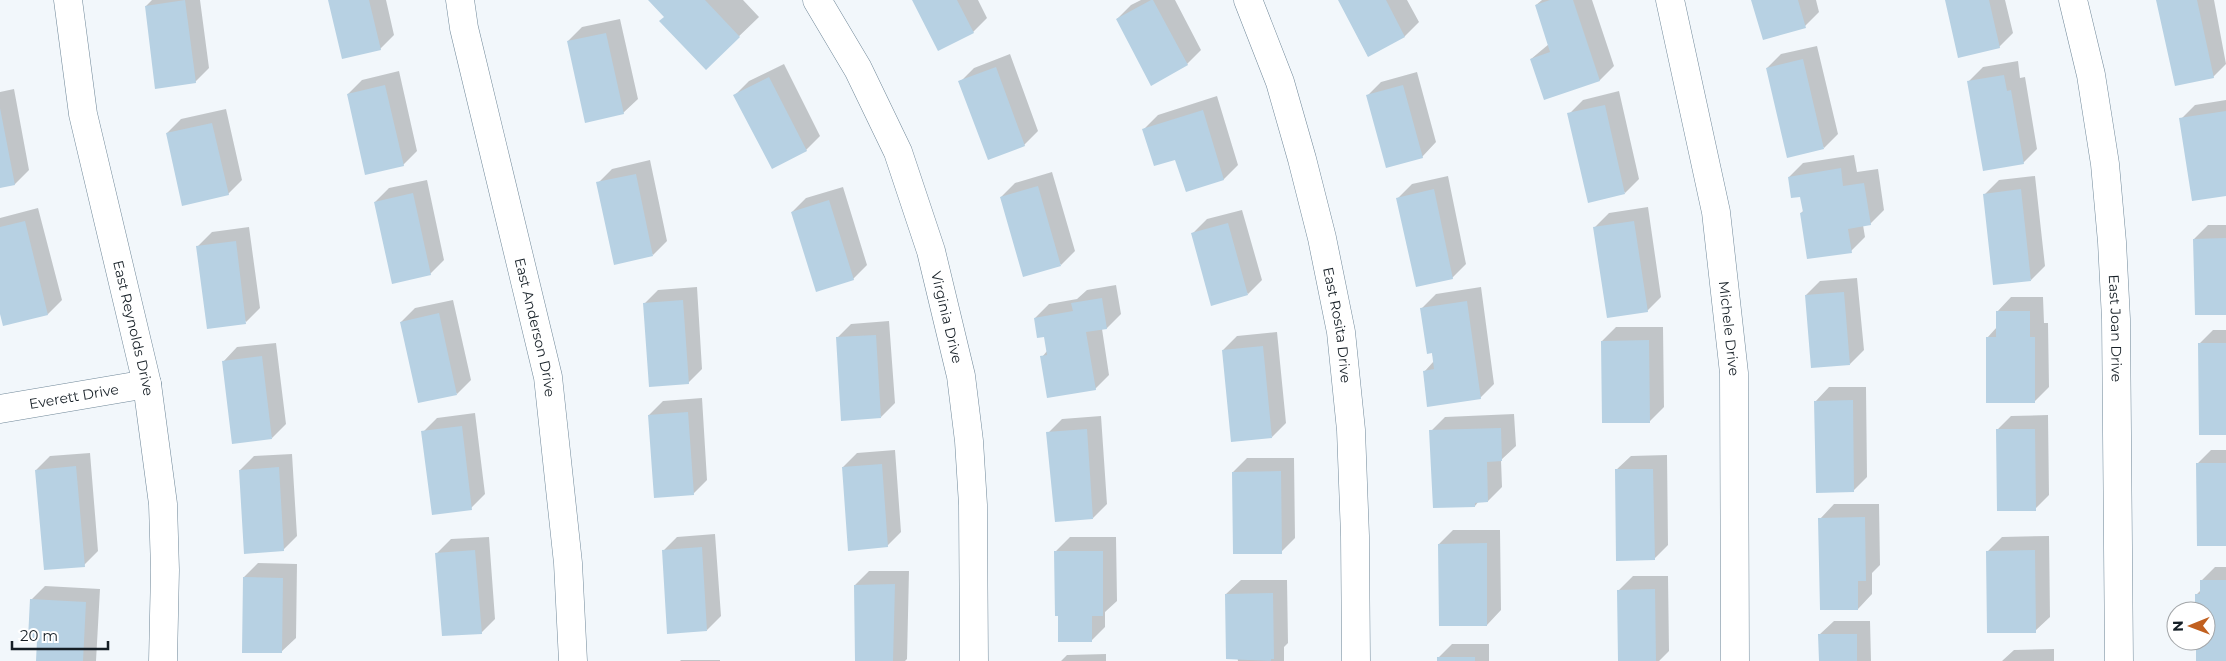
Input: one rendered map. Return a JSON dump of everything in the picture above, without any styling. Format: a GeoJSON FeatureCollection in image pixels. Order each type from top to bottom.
{"type":"FeatureCollection","features":[{"type":"Feature","properties":{"kind":"street","name":"East Reynolds Drive"},"geometry":{"type":"LineString","coordinates":[[68,0],[83,114],[147,384],[163,504],[166,570],[163,661]]}},
{"type":"Feature","properties":{"kind":"street","name":"East Anderson Drive"},"geometry":{"type":"LineString","coordinates":[[460,0],[464,28],[548,377],[568,563],[573,661]]}},
{"type":"Feature","properties":{"kind":"street","name":"Virginia Drive"},"geometry":{"type":"LineString","coordinates":[[817,0],[858,69],[898,152],[931,251],[959,366],[969,441],[973,505],[974,661]]}},
{"type":"Feature","properties":{"kind":"street","name":"East Rosita Drive"},"geometry":{"type":"LineString","coordinates":[[1248,0],[1280,82],[1302,159],[1322,238],[1341,332],[1351,430],[1355,536],[1356,661]]}},
{"type":"Feature","properties":{"kind":"street","name":"Michele Drive"},"geometry":{"type":"LineString","coordinates":[[1670,0],[1716,212],[1734,372],[1735,661]]}},
{"type":"Feature","properties":{"kind":"street","name":"East Joan Drive"},"geometry":{"type":"LineString","coordinates":[[2073,0],[2092,75],[2105,164],[2112,242],[2116,319],[2119,661]]}},
{"type":"Feature","properties":{"kind":"street","name":"Everett Drive"},"geometry":{"type":"LineString","coordinates":[[0,409],[147,384]]}},
{"type":"Feature","properties":{"kind":"building"},"geometry":{"type":"Polygon","coordinates":[[[185,0],[196,83],[155,89],[145,6],[185,0]]]}},
{"type":"Feature","properties":{"kind":"building"},"geometry":{"type":"Polygon","coordinates":[[[328,0],[369,0],[381,50],[342,59],[328,0]]]}},
{"type":"Feature","properties":{"kind":"building"},"geometry":{"type":"Polygon","coordinates":[[[648,0],[705,0],[740,37],[706,70],[659,21],[664,17],[648,0]]]}},
{"type":"Feature","properties":{"kind":"building"},"geometry":{"type":"Polygon","coordinates":[[[912,0],[957,0],[974,33],[938,51],[912,0]]]}},
{"type":"Feature","properties":{"kind":"building"},"geometry":{"type":"Polygon","coordinates":[[[1153,0],[1188,65],[1151,86],[1116,19],[1153,0]]]}},
{"type":"Feature","properties":{"kind":"building"},"geometry":{"type":"Polygon","coordinates":[[[1338,0],[1386,0],[1405,37],[1368,57],[1338,0]]]}},
{"type":"Feature","properties":{"kind":"building"},"geometry":{"type":"Polygon","coordinates":[[[1550,0],[1573,0],[1600,81],[1544,100],[1530,59],[1550,52],[1535,5],[1550,0]]]}},
{"type":"Feature","properties":{"kind":"building"},"geometry":{"type":"Polygon","coordinates":[[[1751,0],[1798,0],[1806,28],[1763,40],[1751,0]]]}},
{"type":"Feature","properties":{"kind":"building"},"geometry":{"type":"Polygon","coordinates":[[[1945,0],[1989,0],[2000,48],[1958,58],[1945,0]]]}},
{"type":"Feature","properties":{"kind":"building"},"geometry":{"type":"Polygon","coordinates":[[[2156,0],[2197,0],[2214,78],[2175,86],[2156,0]]]}},
{"type":"Feature","properties":{"kind":"building"},"geometry":{"type":"Polygon","coordinates":[[[606,33],[624,114],[585,123],[567,41],[606,33]]]}},
{"type":"Feature","properties":{"kind":"building"},"geometry":{"type":"Polygon","coordinates":[[[1803,59],[1824,149],[1787,158],[1766,68],[1803,59]]]}},
{"type":"Feature","properties":{"kind":"building"},"geometry":{"type":"Polygon","coordinates":[[[996,67],[1025,146],[988,160],[958,81],[996,67]]]}},
{"type":"Feature","properties":{"kind":"building"},"geometry":{"type":"Polygon","coordinates":[[[2004,75],[2007,91],[2011,90],[2024,164],[1983,171],[1967,81],[2004,75]]]}},
{"type":"Feature","properties":{"kind":"building"},"geometry":{"type":"Polygon","coordinates":[[[769,77],[807,151],[772,169],[733,95],[769,77]]]}},
{"type":"Feature","properties":{"kind":"building"},"geometry":{"type":"Polygon","coordinates":[[[385,85],[404,166],[365,175],[347,94],[385,85]]]}},
{"type":"Feature","properties":{"kind":"building"},"geometry":{"type":"Polygon","coordinates":[[[1403,85],[1423,158],[1386,168],[1366,95],[1403,85]]]}},
{"type":"Feature","properties":{"kind":"building"},"geometry":{"type":"Polygon","coordinates":[[[1605,105],[1625,194],[1588,203],[1567,113],[1605,105]]]}},
{"type":"Feature","properties":{"kind":"building"},"geometry":{"type":"Polygon","coordinates":[[[0,108],[15,185],[0,188],[0,108]]]}},
{"type":"Feature","properties":{"kind":"building"},"geometry":{"type":"Polygon","coordinates":[[[1203,110],[1224,180],[1186,192],[1175,160],[1154,166],[1142,129],[1203,110]]]}},
{"type":"Feature","properties":{"kind":"building"},"geometry":{"type":"Polygon","coordinates":[[[2226,111],[2226,196],[2192,201],[2179,118],[2226,111]]]}},
{"type":"Feature","properties":{"kind":"building"},"geometry":{"type":"Polygon","coordinates":[[[212,123],[229,195],[182,206],[166,133],[212,123]]]}},
{"type":"Feature","properties":{"kind":"building"},"geometry":{"type":"Polygon","coordinates":[[[1841,168],[1843,186],[1864,183],[1871,225],[1848,229],[1852,253],[1807,259],[1800,213],[1803,212],[1800,197],[1791,198],[1788,177],[1841,168]]]}},
{"type":"Feature","properties":{"kind":"building"},"geometry":{"type":"Polygon","coordinates":[[[636,174],[653,256],[614,265],[596,182],[636,174]]]}},
{"type":"Feature","properties":{"kind":"building"},"geometry":{"type":"Polygon","coordinates":[[[1038,186],[1061,266],[1023,277],[1000,197],[1038,186]]]}},
{"type":"Feature","properties":{"kind":"building"},"geometry":{"type":"Polygon","coordinates":[[[1434,189],[1453,279],[1416,287],[1396,198],[1434,189]]]}},
{"type":"Feature","properties":{"kind":"building"},"geometry":{"type":"Polygon","coordinates":[[[2021,189],[2031,281],[1993,285],[1983,194],[2021,189]]]}},
{"type":"Feature","properties":{"kind":"building"},"geometry":{"type":"Polygon","coordinates":[[[413,193],[431,275],[392,284],[374,202],[413,193]]]}},
{"type":"Feature","properties":{"kind":"building"},"geometry":{"type":"Polygon","coordinates":[[[829,200],[854,280],[816,292],[791,212],[829,200]]]}},
{"type":"Feature","properties":{"kind":"building"},"geometry":{"type":"Polygon","coordinates":[[[25,221],[48,315],[3,326],[0,314],[0,227],[25,221]]]}},
{"type":"Feature","properties":{"kind":"building"},"geometry":{"type":"Polygon","coordinates":[[[1634,221],[1648,312],[1607,318],[1593,227],[1634,221]]]}},
{"type":"Feature","properties":{"kind":"building"},"geometry":{"type":"Polygon","coordinates":[[[1228,223],[1248,295],[1211,306],[1191,233],[1228,223]]]}},
{"type":"Feature","properties":{"kind":"building"},"geometry":{"type":"Polygon","coordinates":[[[2226,238],[2226,315],[2195,315],[2193,239],[2226,238]]]}},
{"type":"Feature","properties":{"kind":"building"},"geometry":{"type":"Polygon","coordinates":[[[236,241],[246,324],[207,329],[196,246],[236,241]]]}},
{"type":"Feature","properties":{"kind":"building"},"geometry":{"type":"Polygon","coordinates":[[[1844,292],[1850,365],[1811,368],[1805,295],[1844,292]]]}},
{"type":"Feature","properties":{"kind":"building"},"geometry":{"type":"Polygon","coordinates":[[[1102,298],[1107,329],[1086,332],[1096,390],[1047,398],[1040,356],[1047,355],[1044,337],[1037,338],[1034,318],[1073,311],[1071,303],[1102,298]]]}},
{"type":"Feature","properties":{"kind":"building"},"geometry":{"type":"Polygon","coordinates":[[[683,300],[689,384],[649,387],[643,303],[683,300]]]}},
{"type":"Feature","properties":{"kind":"building"},"geometry":{"type":"Polygon","coordinates":[[[1467,301],[1481,399],[1427,407],[1423,371],[1434,369],[1432,353],[1427,354],[1420,308],[1467,301]]]}},
{"type":"Feature","properties":{"kind":"building"},"geometry":{"type":"Polygon","coordinates":[[[1996,311],[2030,311],[2030,337],[2035,337],[2035,403],[1986,403],[1986,337],[1996,337],[1996,311]]]}},
{"type":"Feature","properties":{"kind":"building"},"geometry":{"type":"Polygon","coordinates":[[[439,313],[457,395],[418,403],[400,322],[439,313]]]}},
{"type":"Feature","properties":{"kind":"building"},"geometry":{"type":"Polygon","coordinates":[[[876,335],[881,418],[841,421],[836,337],[876,335]]]}},
{"type":"Feature","properties":{"kind":"building"},"geometry":{"type":"Polygon","coordinates":[[[1649,340],[1650,423],[1602,423],[1601,341],[1649,340]]]}},
{"type":"Feature","properties":{"kind":"building"},"geometry":{"type":"Polygon","coordinates":[[[2198,343],[2226,343],[2226,435],[2199,435],[2198,343]]]}},
{"type":"Feature","properties":{"kind":"building"},"geometry":{"type":"Polygon","coordinates":[[[1263,346],[1272,438],[1231,442],[1222,350],[1263,346]]]}},
{"type":"Feature","properties":{"kind":"building"},"geometry":{"type":"Polygon","coordinates":[[[262,356],[272,439],[232,444],[222,361],[262,356]]]}},
{"type":"Feature","properties":{"kind":"building"},"geometry":{"type":"Polygon","coordinates":[[[1853,400],[1854,492],[1816,493],[1814,401],[1853,400]]]}},
{"type":"Feature","properties":{"kind":"building"},"geometry":{"type":"Polygon","coordinates":[[[688,412],[694,495],[654,498],[648,415],[688,412]]]}},
{"type":"Feature","properties":{"kind":"building"},"geometry":{"type":"Polygon","coordinates":[[[462,426],[472,510],[432,515],[421,431],[462,426]]]}},
{"type":"Feature","properties":{"kind":"building"},"geometry":{"type":"Polygon","coordinates":[[[1501,428],[1502,461],[1487,462],[1488,502],[1475,503],[1475,507],[1433,508],[1429,430],[1501,428]]]}},
{"type":"Feature","properties":{"kind":"building"},"geometry":{"type":"Polygon","coordinates":[[[1087,429],[1093,519],[1055,522],[1046,432],[1087,429]]]}},
{"type":"Feature","properties":{"kind":"building"},"geometry":{"type":"Polygon","coordinates":[[[1996,429],[2035,429],[2036,511],[1997,511],[1996,429]]]}},
{"type":"Feature","properties":{"kind":"building"},"geometry":{"type":"Polygon","coordinates":[[[2196,463],[2226,463],[2226,546],[2197,546],[2196,463]]]}},
{"type":"Feature","properties":{"kind":"building"},"geometry":{"type":"Polygon","coordinates":[[[882,464],[888,547],[848,551],[842,467],[882,464]]]}},
{"type":"Feature","properties":{"kind":"building"},"geometry":{"type":"Polygon","coordinates":[[[76,466],[85,567],[44,570],[35,470],[76,466]]]}},
{"type":"Feature","properties":{"kind":"building"},"geometry":{"type":"Polygon","coordinates":[[[279,467],[284,551],[244,554],[239,470],[279,467]]]}},
{"type":"Feature","properties":{"kind":"building"},"geometry":{"type":"Polygon","coordinates":[[[1615,469],[1653,469],[1655,560],[1616,561],[1615,469]]]}},
{"type":"Feature","properties":{"kind":"building"},"geometry":{"type":"Polygon","coordinates":[[[1281,471],[1282,554],[1233,554],[1232,472],[1281,471]]]}},
{"type":"Feature","properties":{"kind":"building"},"geometry":{"type":"Polygon","coordinates":[[[1865,517],[1866,581],[1858,581],[1858,610],[1820,610],[1818,518],[1865,517]]]}},
{"type":"Feature","properties":{"kind":"building"},"geometry":{"type":"Polygon","coordinates":[[[1487,543],[1487,626],[1439,626],[1438,544],[1487,543]]]}},
{"type":"Feature","properties":{"kind":"building"},"geometry":{"type":"Polygon","coordinates":[[[702,547],[707,631],[667,634],[662,550],[702,547]]]}},
{"type":"Feature","properties":{"kind":"building"},"geometry":{"type":"Polygon","coordinates":[[[475,550],[482,634],[442,636],[435,553],[475,550]]]}},
{"type":"Feature","properties":{"kind":"building"},"geometry":{"type":"Polygon","coordinates":[[[2035,550],[2036,633],[1987,633],[1986,551],[2035,550]]]}},
{"type":"Feature","properties":{"kind":"building"},"geometry":{"type":"Polygon","coordinates":[[[1054,551],[1103,551],[1103,616],[1092,616],[1092,642],[1058,642],[1058,616],[1055,616],[1054,551]]]}},
{"type":"Feature","properties":{"kind":"building"},"geometry":{"type":"Polygon","coordinates":[[[243,577],[283,578],[282,653],[242,653],[243,577]]]}},
{"type":"Feature","properties":{"kind":"building"},"geometry":{"type":"Polygon","coordinates":[[[2200,580],[2226,580],[2226,661],[2196,661],[2196,651],[2216,651],[2216,601],[2195,601],[2195,594],[2200,594],[2200,580]]]}},
{"type":"Feature","properties":{"kind":"building"},"geometry":{"type":"Polygon","coordinates":[[[895,584],[893,661],[855,661],[854,585],[895,584]]]}},
{"type":"Feature","properties":{"kind":"building"},"geometry":{"type":"Polygon","coordinates":[[[1655,589],[1656,661],[1618,661],[1617,590],[1655,589]]]}},
{"type":"Feature","properties":{"kind":"building"},"geometry":{"type":"Polygon","coordinates":[[[1273,593],[1274,659],[1271,659],[1271,661],[1226,659],[1225,594],[1273,593]]]}},
{"type":"Feature","properties":{"kind":"building"},"geometry":{"type":"Polygon","coordinates":[[[30,599],[86,602],[83,661],[36,661],[37,640],[28,639],[30,599]]]}},
{"type":"Feature","properties":{"kind":"building"},"geometry":{"type":"Polygon","coordinates":[[[1818,634],[1857,634],[1857,661],[1819,661],[1818,634]]]}},
{"type":"Feature","properties":{"kind":"building"},"geometry":{"type":"Polygon","coordinates":[[[1437,657],[1475,657],[1475,661],[1437,661],[1437,657]]]}}]}
